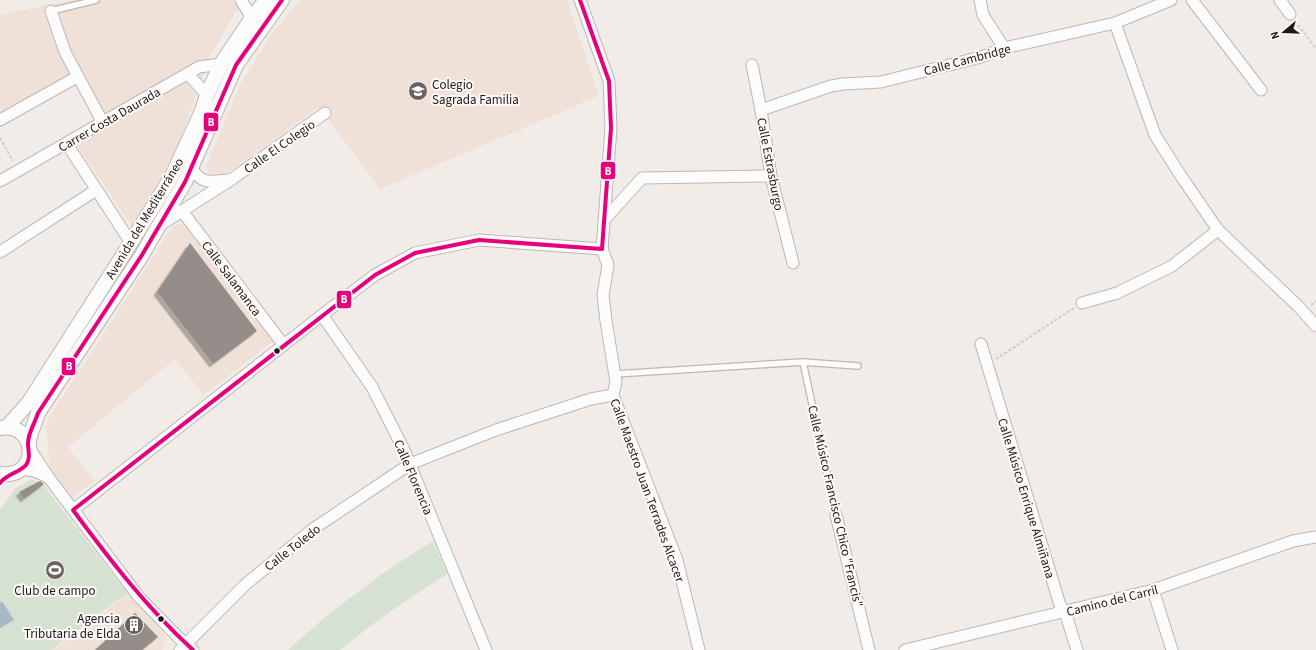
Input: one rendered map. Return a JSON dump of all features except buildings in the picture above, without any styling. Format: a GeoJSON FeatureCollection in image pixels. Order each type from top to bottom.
{"type":"FeatureCollection","features":[{"type":"Feature","properties":{"kind":"street","name":"Avenida del Mediterráneo"},"geometry":{"type":"LineString","coordinates":[[4,428],[29,402],[172,176],[202,111],[207,95],[247,6],[266,0]]}},
{"type":"Feature","properties":{"kind":"street","name":"Avenida del Mediterráneo"},"geometry":{"type":"LineString","coordinates":[[22,469],[27,463],[29,457],[29,445],[38,413],[142,254],[185,182],[236,65],[282,0]]}},
{"type":"Feature","properties":{"kind":"street","name":"Calle Maestro Juan Terrades Alcacer"},"geometry":{"type":"LineString","coordinates":[[580,0],[609,81],[611,128],[602,249],[608,265],[603,295],[616,382],[613,395],[677,560],[699,650]]}},
{"type":"Feature","properties":{"kind":"street"},"geometry":{"type":"LineString","coordinates":[[980,0],[983,15],[1004,48]]}},
{"type":"Feature","properties":{"kind":"street","name":"Calle Cambridge"},"geometry":{"type":"LineString","coordinates":[[761,110],[831,86],[881,82],[981,57],[1004,48],[1115,23],[1171,0]]}},
{"type":"Feature","properties":{"kind":"street"},"geometry":{"type":"LineString","coordinates":[[1192,0],[1261,90]]}},
{"type":"Feature","properties":{"kind":"street"},"geometry":{"type":"LineString","coordinates":[[1280,0],[1290,14]]}},
{"type":"Feature","properties":{"kind":"street"},"geometry":{"type":"LineString","coordinates":[[51,11],[65,52],[77,77],[103,123]]}},
{"type":"Feature","properties":{"kind":"street"},"geometry":{"type":"LineString","coordinates":[[1115,23],[1155,135],[1218,230],[1299,306],[1316,326]]}},
{"type":"Feature","properties":{"kind":"street","name":"Carrer Costa Daurada"},"geometry":{"type":"LineString","coordinates":[[0,181],[200,67],[221,64]]}},
{"type":"Feature","properties":{"kind":"street","name":"Calle Estrasburgo"},"geometry":{"type":"LineString","coordinates":[[752,65],[761,110],[771,176],[793,263]]}},
{"type":"Feature","properties":{"kind":"street"},"geometry":{"type":"LineString","coordinates":[[188,74],[207,95]]}},
{"type":"Feature","properties":{"kind":"street"},"geometry":{"type":"LineString","coordinates":[[0,120],[77,77]]}},
{"type":"Feature","properties":{"kind":"street","name":"Calle El Colegio"},"geometry":{"type":"LineString","coordinates":[[158,227],[232,179],[325,113]]}},
{"type":"Feature","properties":{"kind":"street"},"geometry":{"type":"LineString","coordinates":[[67,144],[131,243]]}},
{"type":"Feature","properties":{"kind":"street","name":"Calle El Colegio"},"geometry":{"type":"LineString","coordinates":[[191,168],[198,177],[209,182],[232,179]]}},
{"type":"Feature","properties":{"kind":"street"},"geometry":{"type":"LineString","coordinates":[[604,220],[642,178],[771,176]]}},
{"type":"Feature","properties":{"kind":"street"},"geometry":{"type":"LineString","coordinates":[[0,252],[96,190]]}},
{"type":"Feature","properties":{"kind":"street","name":"Calle Salamanca"},"geometry":{"type":"LineString","coordinates":[[182,211],[283,344]]}},
{"type":"Feature","properties":{"kind":"street"},"geometry":{"type":"LineString","coordinates":[[1082,303],[1117,293],[1172,266],[1218,230]]}},
{"type":"Feature","properties":{"kind":"street"},"geometry":{"type":"LineString","coordinates":[[73,510],[283,344],[375,274],[415,253],[479,240],[602,249]]}},
{"type":"Feature","properties":{"kind":"street","name":"Calle Florencia"},"geometry":{"type":"LineString","coordinates":[[322,315],[372,387],[404,450],[486,650]]}},
{"type":"Feature","properties":{"kind":"street","name":"Calle Músico Enrique Almiñana"},"geometry":{"type":"LineString","coordinates":[[981,344],[1057,597],[1065,612],[1077,650]]}},
{"type":"Feature","properties":{"kind":"street","name":"Calle Toledo"},"geometry":{"type":"LineString","coordinates":[[186,648],[246,584],[314,529],[410,464],[496,430],[591,399],[613,395]]}},
{"type":"Feature","properties":{"kind":"street"},"geometry":{"type":"LineString","coordinates":[[4,428],[20,431],[49,478],[139,597],[186,648]]}},
{"type":"Feature","properties":{"kind":"street"},"geometry":{"type":"LineString","coordinates":[[3,477],[22,469],[34,471],[49,478]]}},
{"type":"Feature","properties":{"kind":"street","name":"Calle Músico Francisco Chico \"Francis\""},"geometry":{"type":"LineString","coordinates":[[836,515],[869,650]]}},
{"type":"Feature","properties":{"kind":"street","name":"Camino del Carril"},"geometry":{"type":"LineString","coordinates":[[905,650],[1153,590],[1293,541],[1316,537]]}},
{"type":"Feature","properties":{"kind":"street"},"geometry":{"type":"LineString","coordinates":[[1153,590],[1172,650]]}},
{"type":"Feature","properties":{"kind":"lane"},"geometry":{"type":"LineString","coordinates":[[51,11],[96,0]]}},
{"type":"Feature","properties":{"kind":"lane"},"geometry":{"type":"LineString","coordinates":[[615,374],[803,362],[858,366]]}},
{"type":"Feature","properties":{"kind":"lane","name":"Calle Músico Francisco Chico \"Francis\""},"geometry":{"type":"LineString","coordinates":[[803,362],[836,515]]}},
{"type":"Feature","properties":{"kind":"path"},"geometry":{"type":"LineString","coordinates":[[1290,14],[1316,49]]}},
{"type":"Feature","properties":{"kind":"path"},"geometry":{"type":"LineString","coordinates":[[0,138],[18,171]]}},
{"type":"Feature","properties":{"kind":"path"},"geometry":{"type":"LineString","coordinates":[[987,364],[1082,303]]}},
{"type":"Feature","properties":{"kind":"shaded area"},"geometry":{"type":"Polygon","coordinates":[[[72,0],[248,0],[235,13],[209,58],[178,146],[133,228],[76,144],[105,129],[76,74],[0,115],[0,15],[72,0]]]}},
{"type":"Feature","properties":{"kind":"shaded area","name":"Colegio Sagrada Familia"},"geometry":{"type":"Polygon","coordinates":[[[300,0],[567,0],[599,96],[380,189],[319,107],[219,179],[205,169],[240,85],[271,35],[300,0]]]}},
{"type":"Feature","properties":{"kind":"shaded area"},"geometry":{"type":"Polygon","coordinates":[[[180,223],[187,226],[274,340],[204,395],[175,359],[68,447],[95,481],[72,497],[50,468],[46,426],[50,416],[173,226],[180,223]]]}},
{"type":"Feature","properties":{"kind":"shaded area"},"geometry":{"type":"Polygon","coordinates":[[[127,593],[164,633],[166,641],[162,650],[52,650],[87,628],[127,593]]]}},
{"type":"Feature","properties":{"kind":"green space","name":"Club de campo"},"geometry":{"type":"Polygon","coordinates":[[[31,480],[41,482],[127,593],[51,650],[0,650],[0,510],[16,488],[31,480]]]}},
{"type":"Feature","properties":{"kind":"green space"},"geometry":{"type":"Polygon","coordinates":[[[433,541],[447,574],[379,620],[340,650],[288,650],[330,613],[386,571],[433,541]]]}},
{"type":"Feature","properties":{"kind":"water"},"geometry":{"type":"Polygon","coordinates":[[[2,601],[14,620],[0,628],[0,603],[2,601]]]}},
{"type":"Feature","properties":{"kind":"transit line","name":"B"},"geometry":{"type":"LineString","coordinates":[[0,483],[6,477],[23,468],[28,462],[29,436],[38,413],[142,255],[185,182],[236,65],[282,0]]}},
{"type":"Feature","properties":{"kind":"transit line","name":"B"},"geometry":{"type":"LineString","coordinates":[[193,650],[160,617],[130,583],[73,510],[375,275],[415,253],[479,240],[602,249],[611,128],[609,81],[580,0]]}},
{"type":"Feature","properties":{"kind":"place","name":"Colegio Sagrada Familia"},"geometry":{"type":"Point","coordinates":[418,91]}},
{"type":"Feature","properties":{"kind":"place","name":"Club de campo"},"geometry":{"type":"Point","coordinates":[55,570]}},
{"type":"Feature","properties":{"kind":"place","name":"Agencia Tributaria de Elda"},"geometry":{"type":"Point","coordinates":[134,625]}}]}
